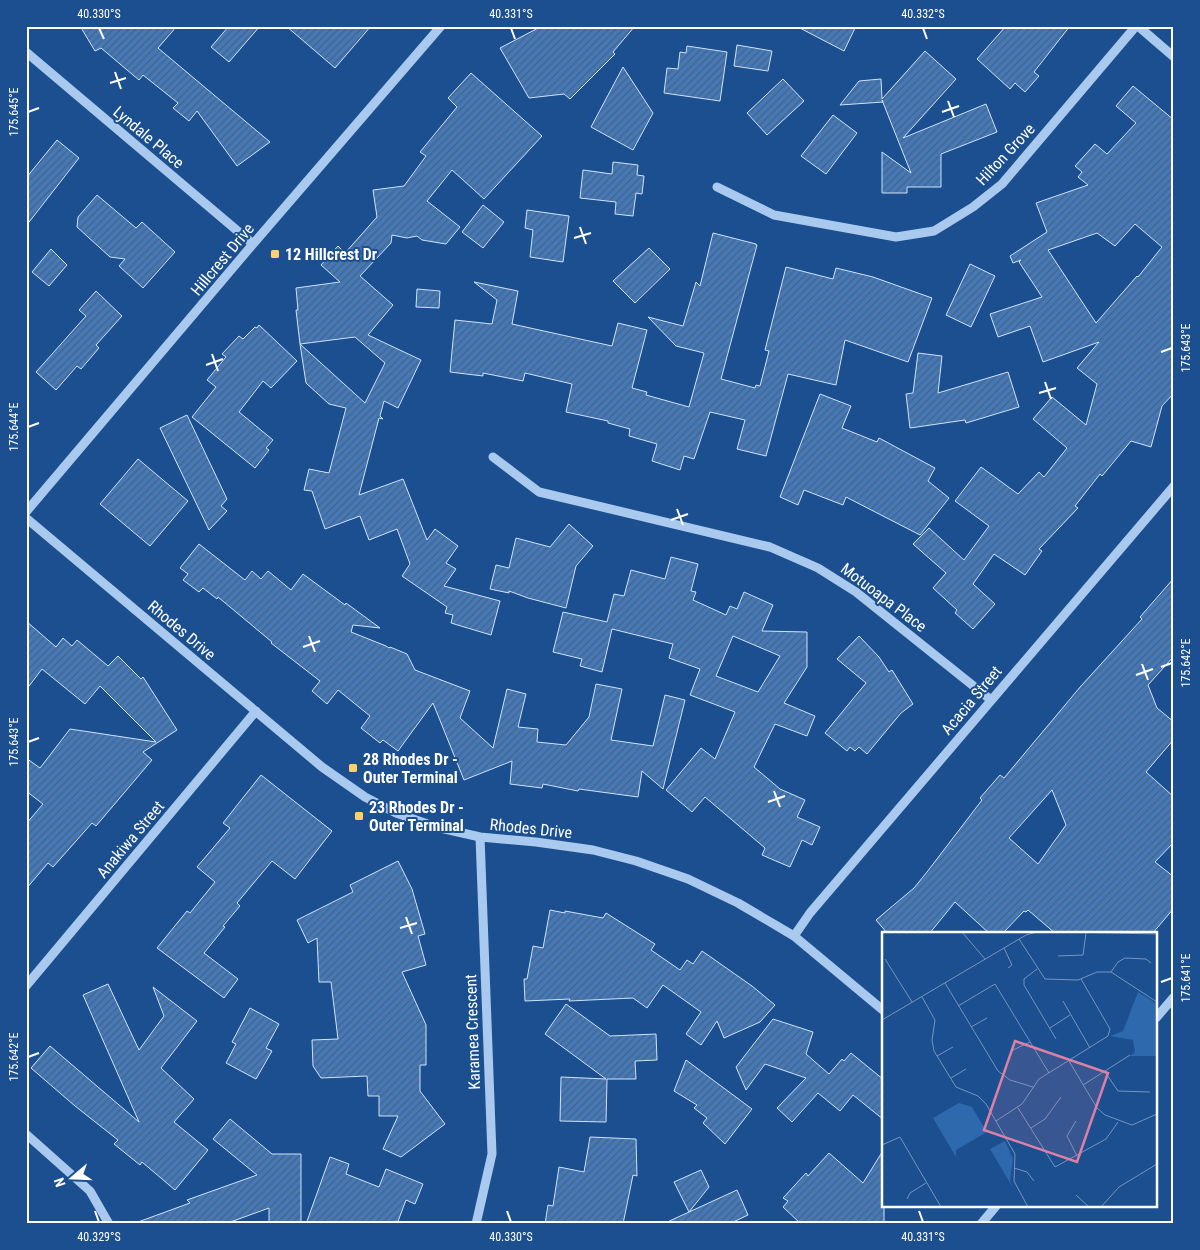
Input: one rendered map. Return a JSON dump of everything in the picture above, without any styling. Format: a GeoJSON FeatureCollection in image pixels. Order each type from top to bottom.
{"type":"FeatureCollection","features":[{"type":"Feature","properties":{"kind":"street","name":"Hillcrest Drive"},"geometry":{"type":"LineString","coordinates":[[26,512],[441,26]]}},
{"type":"Feature","properties":{"kind":"street"},"geometry":{"type":"LineString","coordinates":[[1137,26],[1174,57]]}},
{"type":"Feature","properties":{"kind":"street","name":"Hilton Grove"},"geometry":{"type":"LineString","coordinates":[[717,187],[774,215],[896,237],[934,231],[973,207],[1002,184],[1137,26]]}},
{"type":"Feature","properties":{"kind":"street","name":"Lyndale Place"},"geometry":{"type":"LineString","coordinates":[[26,52],[253,244]]}},
{"type":"Feature","properties":{"kind":"street","name":"Motuoapa Place"},"geometry":{"type":"LineString","coordinates":[[493,457],[539,492],[770,547],[818,568],[856,592],[991,700]]}},
{"type":"Feature","properties":{"kind":"street","name":"Acacia Street"},"geometry":{"type":"LineString","coordinates":[[794,936],[810,913],[1174,486]]}},
{"type":"Feature","properties":{"kind":"street","name":"Rhodes Drive"},"geometry":{"type":"LineString","coordinates":[[26,518],[322,767],[365,797],[396,813],[436,827],[480,837],[593,850],[636,861],[688,879],[738,903],[794,936],[882,1009]]}},
{"type":"Feature","properties":{"kind":"street","name":"Anakiwa Street"},"geometry":{"type":"LineString","coordinates":[[26,986],[256,711]]}},
{"type":"Feature","properties":{"kind":"street","name":"Karamea Crescent"},"geometry":{"type":"LineString","coordinates":[[476,1224],[492,1154],[480,837]]}},
{"type":"Feature","properties":{"kind":"street"},"geometry":{"type":"LineString","coordinates":[[1158,1016],[1174,997]]}},
{"type":"Feature","properties":{"kind":"street"},"geometry":{"type":"LineString","coordinates":[[26,1134],[90,1191],[109,1224]]}},
{"type":"Feature","properties":{"kind":"street"},"geometry":{"type":"LineString","coordinates":[[980,1224],[994,1208]]}},
{"type":"Feature","properties":{"kind":"building"},"geometry":{"type":"Polygon","coordinates":[[[80,26],[177,26],[158,48],[270,142],[237,166],[197,111],[189,121],[173,108],[178,103],[143,75],[139,80],[101,48],[95,51],[80,26]]]}},
{"type":"Feature","properties":{"kind":"building"},"geometry":{"type":"Polygon","coordinates":[[[229,26],[260,26],[229,62],[211,47],[229,26]]]}},
{"type":"Feature","properties":{"kind":"building"},"geometry":{"type":"Polygon","coordinates":[[[286,26],[371,26],[335,68],[286,26]]]}},
{"type":"Feature","properties":{"kind":"building"},"geometry":{"type":"Polygon","coordinates":[[[542,26],[635,26],[613,52],[615,54],[570,99],[564,94],[529,98],[500,48],[542,26]]]}},
{"type":"Feature","properties":{"kind":"building"},"geometry":{"type":"Polygon","coordinates":[[[796,26],[856,26],[844,51],[796,26]]]}},
{"type":"Feature","properties":{"kind":"building"},"geometry":{"type":"Polygon","coordinates":[[[1006,26],[1070,26],[1034,72],[1039,76],[1025,92],[1015,83],[1010,89],[977,59],[1006,26]]]}},
{"type":"Feature","properties":{"kind":"building"},"geometry":{"type":"Polygon","coordinates":[[[737,45],[772,51],[768,71],[734,66],[737,45]]]}},
{"type":"Feature","properties":{"kind":"building"},"geometry":{"type":"Polygon","coordinates":[[[687,46],[727,52],[720,101],[664,93],[667,68],[678,69],[680,52],[686,53],[687,46]]]}},
{"type":"Feature","properties":{"kind":"building"},"geometry":{"type":"Polygon","coordinates":[[[925,51],[956,79],[903,138],[986,104],[997,132],[941,154],[941,187],[907,187],[907,193],[882,193],[882,152],[911,173],[883,102],[840,105],[859,81],[881,79],[882,99],[925,51]]]}},
{"type":"Feature","properties":{"kind":"building"},"geometry":{"type":"Polygon","coordinates":[[[623,67],[653,113],[633,150],[591,127],[623,67]]]}},
{"type":"Feature","properties":{"kind":"building"},"geometry":{"type":"Polygon","coordinates":[[[471,73],[542,136],[484,199],[452,170],[427,201],[460,227],[446,244],[422,240],[417,236],[407,238],[392,235],[391,243],[360,276],[393,305],[368,335],[421,360],[398,408],[384,401],[380,416],[383,419],[379,418],[359,495],[403,479],[427,540],[435,529],[458,546],[446,563],[456,569],[444,586],[500,601],[491,635],[451,623],[453,615],[445,613],[447,607],[402,576],[410,564],[397,529],[369,540],[360,516],[325,529],[312,491],[304,490],[309,469],[329,473],[346,408],[329,404],[306,383],[300,344],[296,310],[298,310],[296,288],[340,282],[321,265],[338,246],[345,253],[377,217],[373,190],[404,186],[426,156],[420,152],[457,107],[448,98],[471,73]],[[355,337],[300,344],[365,403],[385,363],[355,337]]]}},
{"type":"Feature","properties":{"kind":"building"},"geometry":{"type":"Polygon","coordinates":[[[783,79],[804,101],[767,135],[747,113],[783,79]]]}},
{"type":"Feature","properties":{"kind":"building"},"geometry":{"type":"Polygon","coordinates":[[[1133,86],[1174,120],[1174,393],[1162,406],[1151,447],[1131,441],[1102,476],[1100,474],[1075,506],[1078,508],[1039,549],[1042,551],[1025,575],[994,554],[973,584],[995,604],[973,629],[955,613],[957,610],[933,588],[946,573],[913,544],[929,528],[964,560],[989,526],[955,501],[981,467],[1018,494],[1039,472],[1044,477],[1067,448],[1033,419],[1052,397],[1086,425],[1097,384],[1077,368],[1099,342],[1043,362],[1030,326],[998,337],[990,314],[1042,297],[1019,262],[1021,260],[1013,263],[1010,256],[1047,232],[1036,203],[1088,185],[1078,177],[1082,172],[1075,166],[1095,144],[1107,154],[1136,123],[1116,106],[1133,86]],[[1135,224],[1115,246],[1097,233],[1048,250],[1096,323],[1138,277],[1162,247],[1135,224]]]}},
{"type":"Feature","properties":{"kind":"building"},"geometry":{"type":"Polygon","coordinates":[[[833,115],[857,133],[826,174],[801,156],[833,115]]]}},
{"type":"Feature","properties":{"kind":"building"},"geometry":{"type":"Polygon","coordinates":[[[57,140],[79,158],[26,226],[26,178],[57,140]]]}},
{"type":"Feature","properties":{"kind":"building"},"geometry":{"type":"Polygon","coordinates":[[[613,162],[638,165],[637,175],[644,176],[642,194],[636,193],[633,216],[615,214],[616,202],[580,198],[583,170],[612,174],[613,162]]]}},
{"type":"Feature","properties":{"kind":"building"},"geometry":{"type":"Polygon","coordinates":[[[97,195],[136,228],[142,222],[175,252],[143,288],[119,266],[125,259],[110,257],[77,227],[78,217],[97,195]]]}},
{"type":"Feature","properties":{"kind":"building"},"geometry":{"type":"Polygon","coordinates":[[[483,205],[504,222],[483,248],[462,232],[483,205]]]}},
{"type":"Feature","properties":{"kind":"building"},"geometry":{"type":"Polygon","coordinates":[[[527,210],[569,216],[563,262],[530,257],[533,230],[525,228],[527,210]]]}},
{"type":"Feature","properties":{"kind":"building"},"geometry":{"type":"Polygon","coordinates":[[[713,233],[757,245],[721,379],[755,388],[756,385],[760,386],[769,351],[765,350],[786,267],[833,279],[836,268],[873,277],[932,298],[908,362],[845,340],[836,385],[788,374],[766,456],[737,449],[745,420],[710,412],[694,459],[684,456],[680,470],[652,461],[657,444],[629,436],[630,429],[608,423],[608,421],[566,412],[572,384],[525,373],[523,381],[483,373],[483,376],[450,372],[455,320],[492,324],[497,300],[474,282],[518,291],[512,324],[612,346],[618,323],[647,330],[632,388],[647,392],[646,395],[689,407],[704,353],[676,346],[648,317],[683,326],[696,282],[700,286],[713,233]]]}},
{"type":"Feature","properties":{"kind":"building"},"geometry":{"type":"Polygon","coordinates":[[[649,248],[670,269],[635,303],[613,281],[649,248]]]}},
{"type":"Feature","properties":{"kind":"building"},"geometry":{"type":"Polygon","coordinates":[[[51,249],[67,265],[49,286],[32,272],[51,249]]]}},
{"type":"Feature","properties":{"kind":"building"},"geometry":{"type":"Polygon","coordinates":[[[970,264],[995,276],[971,327],[946,315],[970,264]]]}},
{"type":"Feature","properties":{"kind":"building"},"geometry":{"type":"Polygon","coordinates":[[[417,289],[440,291],[439,308],[416,307],[417,289]]]}},
{"type":"Feature","properties":{"kind":"building"},"geometry":{"type":"Polygon","coordinates":[[[96,291],[122,316],[96,345],[99,348],[81,369],[77,366],[56,390],[36,372],[86,316],[79,310],[96,291]]]}},
{"type":"Feature","properties":{"kind":"building"},"geometry":{"type":"Polygon","coordinates":[[[259,325],[297,361],[271,388],[263,381],[239,412],[273,440],[266,448],[269,450],[255,468],[192,417],[216,387],[207,380],[226,357],[222,354],[239,336],[243,339],[259,325]]]}},
{"type":"Feature","properties":{"kind":"building"},"geometry":{"type":"Polygon","coordinates":[[[918,353],[942,356],[938,393],[1008,372],[1019,407],[966,423],[965,420],[910,428],[906,394],[913,393],[918,353]]]}},
{"type":"Feature","properties":{"kind":"building"},"geometry":{"type":"Polygon","coordinates":[[[820,394],[851,406],[842,428],[877,442],[879,438],[935,468],[928,481],[949,498],[920,535],[846,497],[843,505],[804,490],[798,505],[780,497],[820,394]]]}},
{"type":"Feature","properties":{"kind":"building"},"geometry":{"type":"Polygon","coordinates":[[[187,415],[227,499],[221,506],[227,511],[209,530],[160,428],[187,415]]]}},
{"type":"Feature","properties":{"kind":"building"},"geometry":{"type":"Polygon","coordinates":[[[138,459],[188,501],[150,546],[100,504],[138,459]]]}},
{"type":"Feature","properties":{"kind":"building"},"geometry":{"type":"Polygon","coordinates":[[[569,524],[593,546],[576,566],[566,608],[509,591],[509,593],[490,589],[496,565],[509,568],[516,538],[550,547],[569,524]]]}},
{"type":"Feature","properties":{"kind":"building"},"geometry":{"type":"Polygon","coordinates":[[[199,544],[245,580],[252,571],[261,579],[268,571],[291,590],[303,574],[345,605],[346,603],[380,628],[353,625],[351,632],[407,654],[415,670],[470,691],[460,718],[493,748],[507,689],[526,694],[518,727],[538,729],[537,742],[566,745],[589,717],[596,684],[622,689],[611,740],[653,746],[665,695],[685,700],[663,789],[642,771],[638,797],[579,789],[578,791],[543,784],[542,788],[510,784],[512,761],[464,780],[433,703],[398,751],[383,740],[380,743],[361,728],[370,716],[338,690],[327,704],[312,691],[320,681],[271,643],[218,597],[217,599],[203,588],[199,592],[183,580],[188,574],[180,568],[199,544]]]}},
{"type":"Feature","properties":{"kind":"building"},"geometry":{"type":"Polygon","coordinates":[[[671,557],[698,564],[691,591],[696,592],[693,600],[726,615],[730,606],[737,609],[744,592],[773,605],[762,631],[807,632],[807,667],[784,703],[815,716],[807,736],[775,724],[754,767],[780,789],[805,800],[797,817],[820,827],[812,845],[802,840],[790,867],[762,855],[765,848],[705,797],[692,812],[666,790],[701,748],[715,759],[735,712],[690,695],[700,669],[669,658],[673,644],[612,629],[602,672],[580,666],[582,659],[553,652],[563,612],[607,622],[614,594],[624,596],[631,570],[665,579],[671,557]],[[733,636],[716,676],[758,692],[780,656],[733,636]]]}},
{"type":"Feature","properties":{"kind":"building"},"geometry":{"type":"Polygon","coordinates":[[[1174,578],[1174,656],[1148,685],[1157,708],[1174,722],[1174,739],[1146,772],[1174,797],[1174,842],[1155,862],[1174,877],[1174,908],[1154,932],[1054,932],[1028,910],[1024,911],[1004,932],[988,932],[955,902],[931,932],[886,932],[876,920],[914,888],[982,800],[980,798],[1000,775],[1004,778],[1081,686],[1142,619],[1140,617],[1174,578]],[[1052,790],[1009,838],[1038,864],[1066,825],[1052,790]]]}},
{"type":"Feature","properties":{"kind":"building"},"geometry":{"type":"Polygon","coordinates":[[[26,621],[56,647],[63,638],[72,646],[77,640],[108,666],[118,656],[141,679],[143,677],[177,730],[143,752],[152,760],[96,826],[92,823],[53,867],[48,863],[26,889],[26,824],[43,804],[26,791],[26,758],[40,768],[70,729],[156,742],[100,686],[85,704],[42,669],[26,690],[26,621]]]}},
{"type":"Feature","properties":{"kind":"building"},"geometry":{"type":"Polygon","coordinates":[[[859,636],[879,657],[889,672],[892,670],[913,704],[901,713],[867,754],[859,747],[855,751],[850,747],[847,751],[825,733],[866,683],[837,659],[859,636]]]}},
{"type":"Feature","properties":{"kind":"building"},"geometry":{"type":"Polygon","coordinates":[[[261,775],[332,831],[295,879],[272,861],[237,903],[240,906],[204,953],[238,979],[224,998],[157,948],[187,911],[190,913],[215,882],[197,867],[230,828],[223,823],[261,775]]]}},
{"type":"Feature","properties":{"kind":"building"},"geometry":{"type":"Polygon","coordinates":[[[398,861],[412,889],[425,934],[418,936],[426,965],[402,972],[426,1025],[426,1065],[420,1065],[420,1091],[445,1124],[401,1157],[383,1149],[398,1116],[379,1116],[379,1096],[368,1096],[367,1076],[321,1078],[313,1066],[312,1040],[338,1039],[331,982],[319,982],[317,938],[308,943],[297,920],[353,892],[350,885],[398,861]]]}},
{"type":"Feature","properties":{"kind":"building"},"geometry":{"type":"Polygon","coordinates":[[[550,910],[603,918],[606,913],[655,944],[651,950],[680,970],[687,960],[693,964],[702,951],[752,986],[775,1005],[760,1022],[724,1038],[717,1021],[701,1045],[686,1034],[701,1012],[663,985],[647,1008],[633,998],[525,1001],[524,979],[527,979],[533,946],[543,948],[550,910]]]}},
{"type":"Feature","properties":{"kind":"building"},"geometry":{"type":"Polygon","coordinates":[[[108,984],[139,1050],[164,1016],[153,987],[197,1021],[161,1068],[194,1099],[174,1122],[208,1150],[175,1190],[142,1162],[140,1165],[114,1144],[118,1140],[31,1068],[50,1046],[139,1122],[83,995],[108,984]]]}},
{"type":"Feature","properties":{"kind":"building"},"geometry":{"type":"Polygon","coordinates":[[[566,1004],[610,1036],[656,1034],[657,1060],[635,1061],[636,1079],[607,1079],[606,1122],[560,1121],[561,1077],[606,1079],[545,1034],[566,1004]]]}},
{"type":"Feature","properties":{"kind":"building"},"geometry":{"type":"Polygon","coordinates":[[[250,1008],[279,1024],[266,1048],[272,1051],[256,1079],[226,1063],[236,1044],[232,1042],[250,1008]]]}},
{"type":"Feature","properties":{"kind":"building"},"geometry":{"type":"Polygon","coordinates":[[[773,1019],[813,1032],[806,1054],[829,1074],[842,1059],[844,1061],[851,1053],[882,1078],[882,1118],[853,1095],[840,1111],[818,1093],[792,1122],[777,1108],[806,1078],[765,1064],[746,1090],[736,1067],[773,1019]]]}},
{"type":"Feature","properties":{"kind":"building"},"geometry":{"type":"Polygon","coordinates":[[[686,1060],[752,1109],[725,1144],[703,1123],[707,1118],[694,1108],[697,1105],[674,1091],[686,1060]]]}},
{"type":"Feature","properties":{"kind":"building"},"geometry":{"type":"Polygon","coordinates":[[[230,1119],[272,1154],[301,1154],[301,1224],[269,1224],[269,1208],[225,1224],[139,1224],[138,1222],[190,1203],[187,1200],[257,1175],[213,1139],[230,1119]]]}},
{"type":"Feature","properties":{"kind":"building"},"geometry":{"type":"Polygon","coordinates":[[[590,1137],[636,1139],[637,1176],[633,1175],[623,1224],[545,1224],[548,1205],[553,1206],[559,1167],[584,1172],[590,1137]]]}},
{"type":"Feature","properties":{"kind":"building"},"geometry":{"type":"Polygon","coordinates":[[[882,1152],[882,1208],[884,1208],[884,1224],[801,1224],[783,1207],[788,1201],[783,1198],[806,1173],[808,1176],[829,1153],[863,1183],[882,1152]]]}},
{"type":"Feature","properties":{"kind":"building"},"geometry":{"type":"Polygon","coordinates":[[[330,1157],[349,1164],[346,1174],[379,1187],[386,1169],[423,1184],[415,1204],[406,1200],[397,1224],[306,1224],[330,1157]]]}},
{"type":"Feature","properties":{"kind":"building"},"geometry":{"type":"Polygon","coordinates":[[[701,1170],[709,1187],[689,1212],[674,1182],[701,1170]]]}},
{"type":"Feature","properties":{"kind":"building"},"geometry":{"type":"Polygon","coordinates":[[[737,1190],[748,1215],[729,1224],[663,1224],[737,1190]]]}},
{"type":"Feature","properties":{"kind":"place","name":"12 Hillcrest Dr"},"geometry":{"type":"Point","coordinates":[275,254]}},
{"type":"Feature","properties":{"kind":"place","name":"28 Rhodes Dr - Outer Terminal"},"geometry":{"type":"Point","coordinates":[353,768]}},
{"type":"Feature","properties":{"kind":"place","name":"23 Rhodes Dr - Outer Terminal"},"geometry":{"type":"Point","coordinates":[359,816]}}]}
